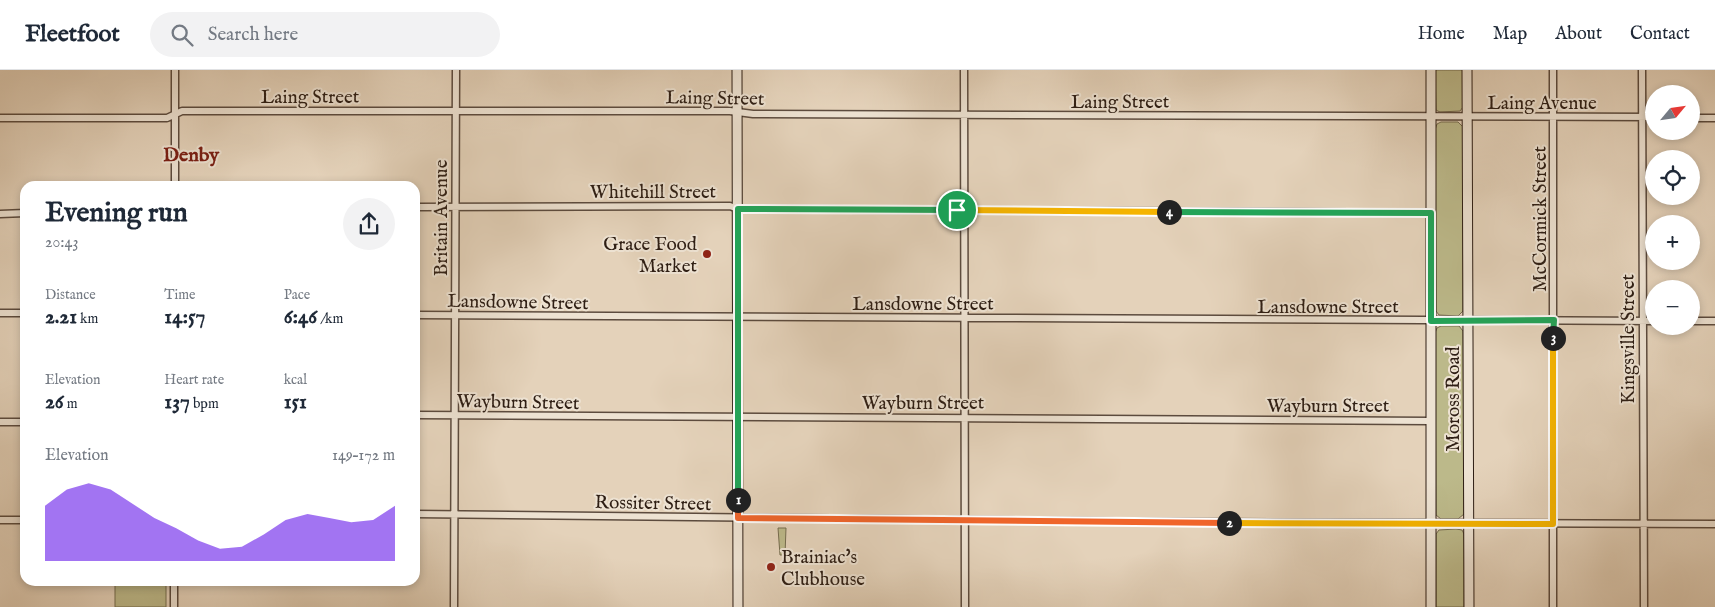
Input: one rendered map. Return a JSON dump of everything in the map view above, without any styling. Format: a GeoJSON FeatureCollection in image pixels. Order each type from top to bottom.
{"type":"FeatureCollection","features":[{"type":"Feature","properties":{"kind":"main road"},"geometry":{"type":"LineString","coordinates":[[737,70],[738,607]]}},
{"type":"Feature","properties":{"kind":"main road","name":"Moross Road"},"geometry":{"type":"LineString","coordinates":[[1431,70],[1432,607]]}},
{"type":"Feature","properties":{"kind":"main road","name":"Moross Road"},"geometry":{"type":"LineString","coordinates":[[1467,70],[1469,607]]}},
{"type":"Feature","properties":{"kind":"street"},"geometry":{"type":"LineString","coordinates":[[174,181],[175,70]]}},
{"type":"Feature","properties":{"kind":"street","name":"Britain Avenue"},"geometry":{"type":"LineString","coordinates":[[454,607],[456,70]]}},
{"type":"Feature","properties":{"kind":"street"},"geometry":{"type":"LineString","coordinates":[[964,70],[965,607]]}},
{"type":"Feature","properties":{"kind":"street","name":"McCormick Street"},"geometry":{"type":"LineString","coordinates":[[1553,70],[1553,607]]}},
{"type":"Feature","properties":{"kind":"street","name":"Kingsville Street"},"geometry":{"type":"LineString","coordinates":[[1642,70],[1644,607]]}},
{"type":"Feature","properties":{"kind":"street","name":"Laing Street"},"geometry":{"type":"LineString","coordinates":[[0,118],[167,118],[182,111],[737,112],[1431,117]]}},
{"type":"Feature","properties":{"kind":"street","name":"Laing Avenue"},"geometry":{"type":"LineString","coordinates":[[1431,117],[1642,117]]}},
{"type":"Feature","properties":{"kind":"street"},"geometry":{"type":"LineString","coordinates":[[1700,118],[1715,118]]}},
{"type":"Feature","properties":{"kind":"street","name":"Whitehill Street"},"geometry":{"type":"LineString","coordinates":[[420,208],[730,206],[738,209],[1431,213]]}},
{"type":"Feature","properties":{"kind":"street"},"geometry":{"type":"LineString","coordinates":[[0,214],[20,213]]}},
{"type":"Feature","properties":{"kind":"street"},"geometry":{"type":"LineString","coordinates":[[0,313],[20,313]]}},
{"type":"Feature","properties":{"kind":"street","name":"Lansdowne Street"},"geometry":{"type":"LineString","coordinates":[[420,315],[1642,321]]}},
{"type":"Feature","properties":{"kind":"street"},"geometry":{"type":"LineString","coordinates":[[1700,321],[1715,321]]}},
{"type":"Feature","properties":{"kind":"street","name":"Wayburn Street"},"geometry":{"type":"LineString","coordinates":[[420,415],[1431,420]]}},
{"type":"Feature","properties":{"kind":"street"},"geometry":{"type":"LineString","coordinates":[[0,422],[20,422]]}},
{"type":"Feature","properties":{"kind":"street","name":"Rossiter Street"},"geometry":{"type":"LineString","coordinates":[[420,514],[1432,524],[1715,524]]}},
{"type":"Feature","properties":{"kind":"street"},"geometry":{"type":"LineString","coordinates":[[0,520],[20,520]]}},
{"type":"Feature","properties":{"kind":"street"},"geometry":{"type":"LineString","coordinates":[[174,586],[174,607]]}},
{"type":"Feature","properties":{"kind":"shaded area"},"geometry":{"type":"Polygon","coordinates":[[[1435,70],[1463,70],[1463,107],[1460,111],[1440,112],[1436,110],[1435,70]]]}},
{"type":"Feature","properties":{"kind":"shaded area"},"geometry":{"type":"Polygon","coordinates":[[[1441,122],[1458,122],[1463,127],[1463,311],[1458,316],[1439,315],[1436,311],[1435,130],[1437,124],[1441,122]]]}},
{"type":"Feature","properties":{"kind":"shaded area"},"geometry":{"type":"Polygon","coordinates":[[[1441,326],[1459,326],[1463,331],[1464,514],[1458,519],[1441,519],[1436,515],[1435,333],[1437,328],[1441,326]]]}},
{"type":"Feature","properties":{"kind":"shaded area"},"geometry":{"type":"Polygon","coordinates":[[[778,528],[786,528],[785,555],[780,555],[778,528]]]}},
{"type":"Feature","properties":{"kind":"shaded area"},"geometry":{"type":"Polygon","coordinates":[[[1439,530],[1462,530],[1464,534],[1464,607],[1436,607],[1436,534],[1439,530]]]}},
{"type":"Feature","properties":{"kind":"shaded area"},"geometry":{"type":"Polygon","coordinates":[[[115,586],[166,586],[166,607],[115,607],[115,586]]]}},
{"type":"Feature","properties":{"kind":"place","name":"Grace Food Market"},"geometry":{"type":"Point","coordinates":[707,254]}},
{"type":"Feature","properties":{"kind":"place","name":"Brainiac's Clubhouse"},"geometry":{"type":"Point","coordinates":[771,567]}},
{"type":"Feature","properties":{"kind":"district","name":"Denby"},"geometry":{"type":"Point","coordinates":[191,154]}},
{"type":"Feature","properties":{"kind":"route"},"geometry":{"type":"LineString","coordinates":[[738,209],[957,210],[1431,213],[1431,321],[1554,320],[1553,524],[738,518],[738,209]]}}]}
